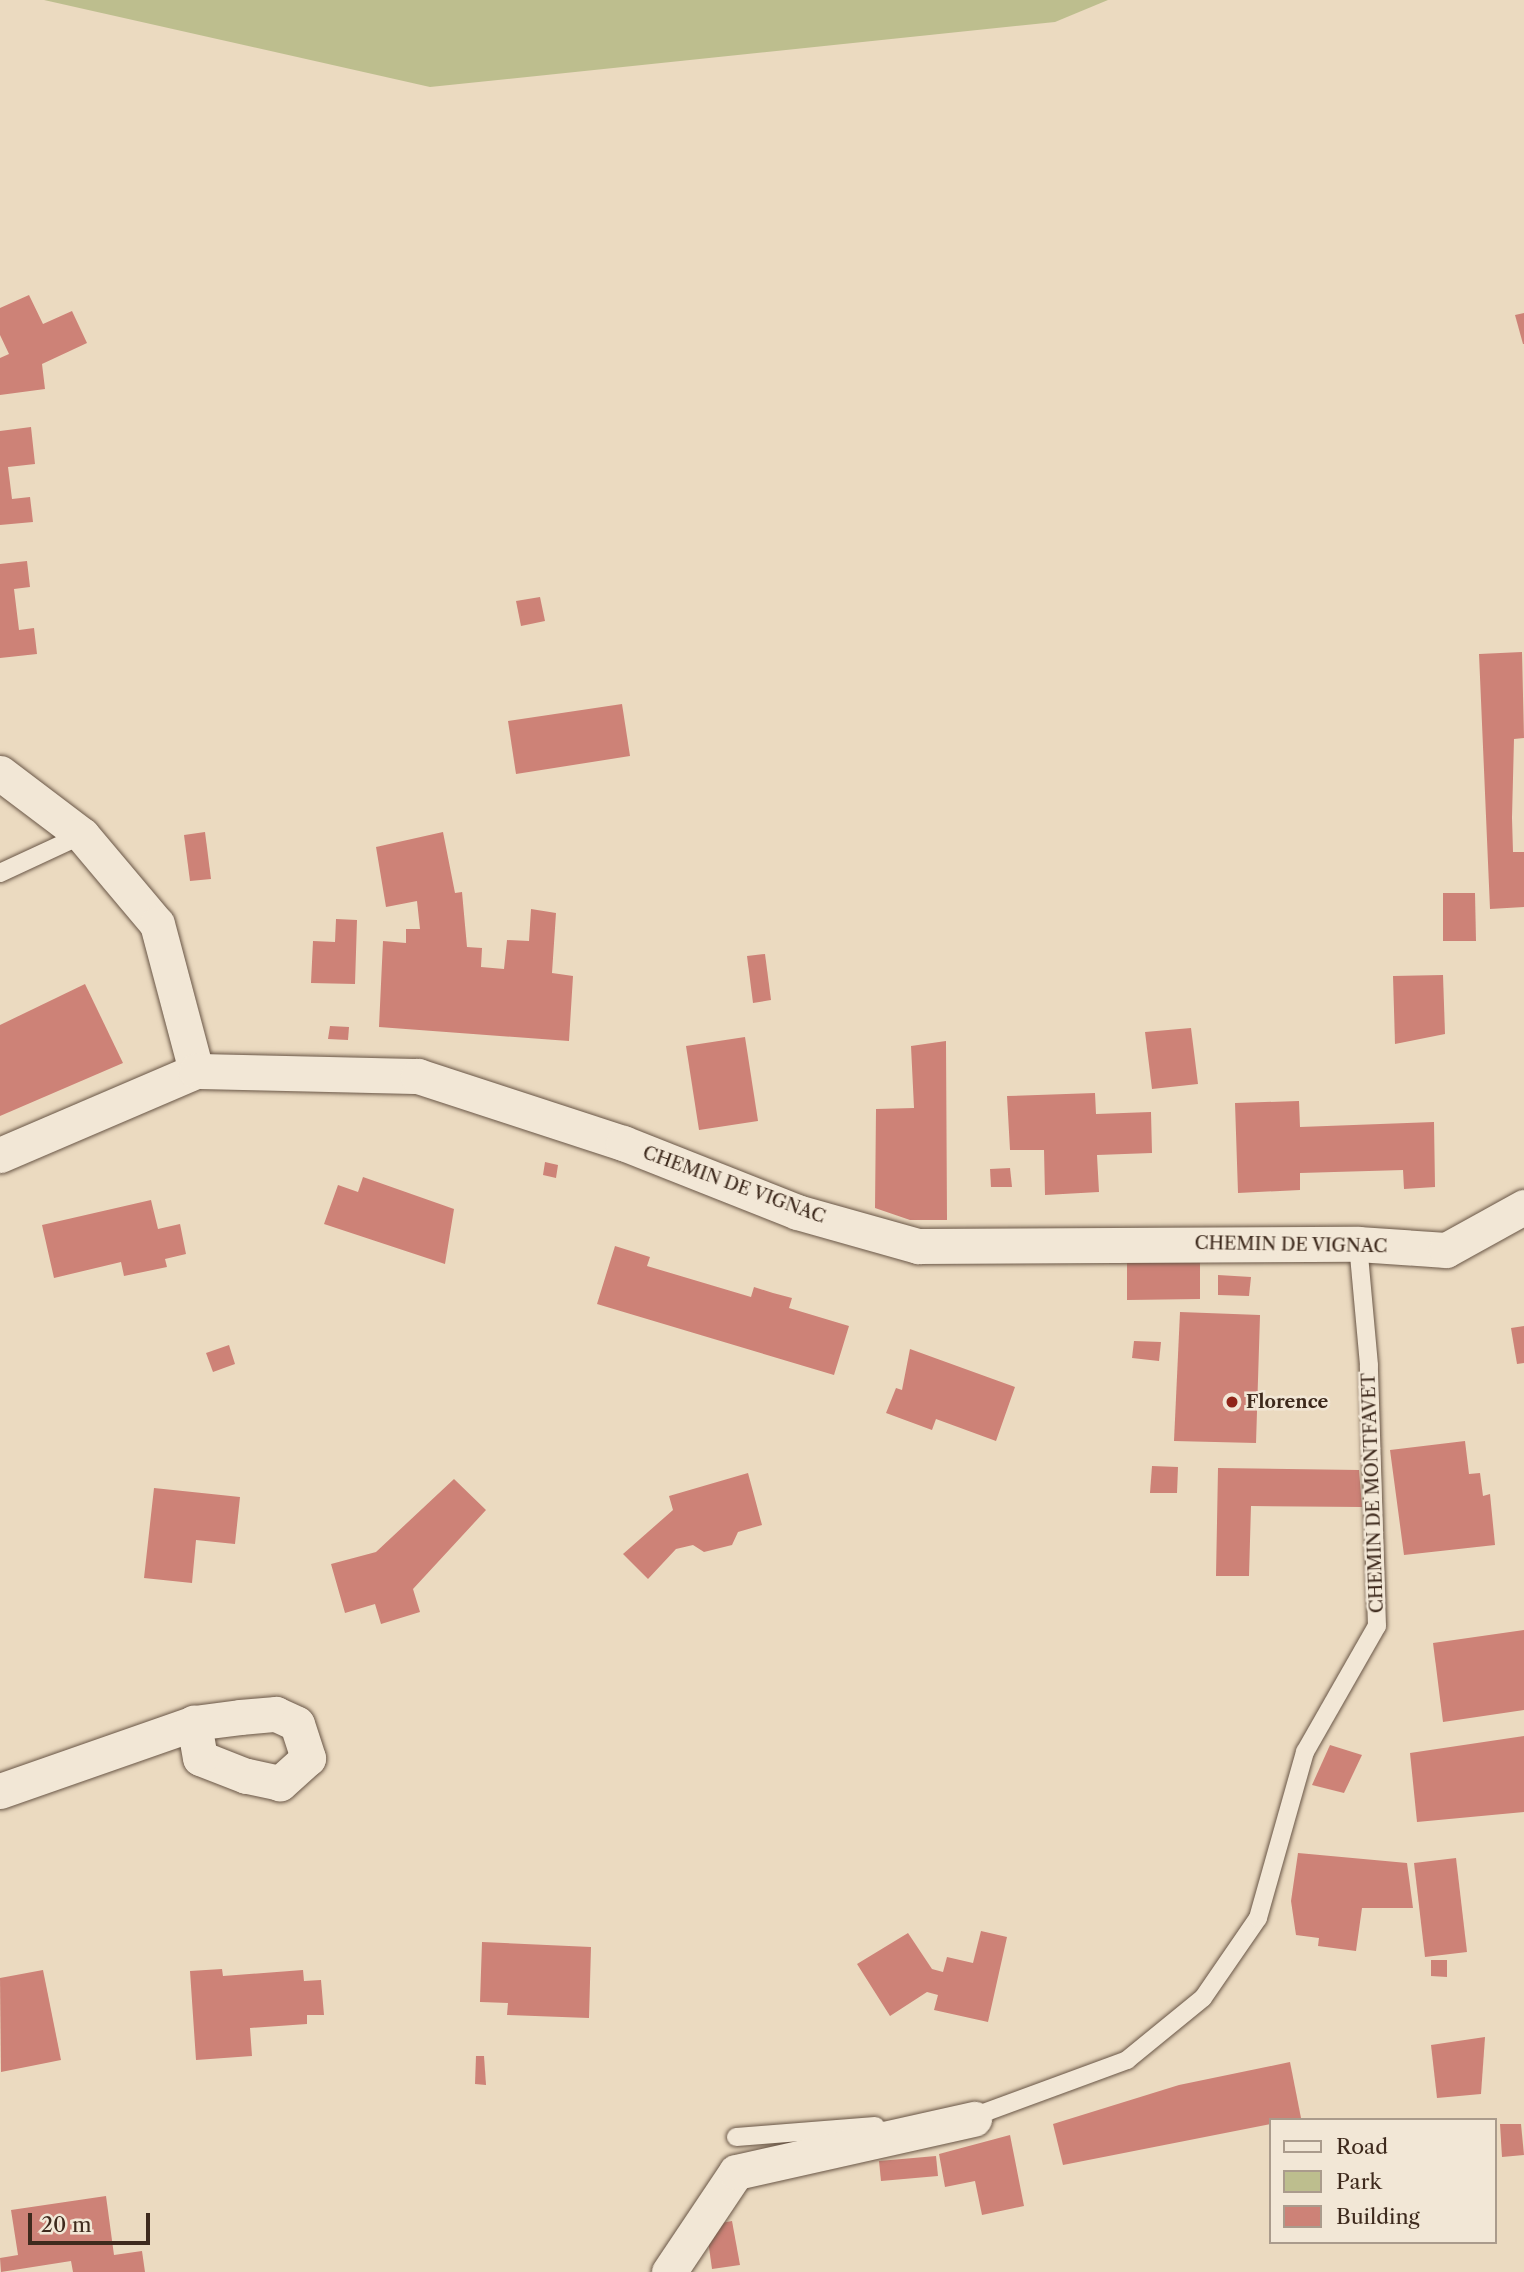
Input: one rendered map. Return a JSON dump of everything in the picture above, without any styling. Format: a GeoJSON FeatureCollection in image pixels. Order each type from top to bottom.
{"type":"FeatureCollection","features":[{"type":"Feature","properties":{"kind":"street"},"geometry":{"type":"LineString","coordinates":[[0,773],[82,835],[157,924],[196,1071]]}},
{"type":"Feature","properties":{"kind":"street","name":"CHEMIN DE VIGNAC"},"geometry":{"type":"LineString","coordinates":[[0,1155],[196,1071],[418,1076],[623,1143],[797,1212],[918,1246],[1358,1244],[1446,1250],[1524,1207]]}},
{"type":"Feature","properties":{"kind":"street"},"geometry":{"type":"LineString","coordinates":[[0,1791],[194,1723]]}},
{"type":"Feature","properties":{"kind":"street"},"geometry":{"type":"LineString","coordinates":[[669,2272],[737,2172],[974,2119]]}},
{"type":"Feature","properties":{"kind":"lane"},"geometry":{"type":"LineString","coordinates":[[0,873],[82,835]]}},
{"type":"Feature","properties":{"kind":"lane","name":"CHEMIN DE MONTFAVET"},"geometry":{"type":"LineString","coordinates":[[736,2137],[974,2119],[1127,2060],[1203,1998],[1258,1918],[1305,1752],[1377,1626],[1369,1365],[1358,1244]]}},
{"type":"Feature","properties":{"kind":"green space"},"geometry":{"type":"Polygon","coordinates":[[[44,0],[1108,0],[1055,22],[430,87],[44,0]]]}},
{"type":"Feature","properties":{"kind":"building"},"geometry":{"type":"Polygon","coordinates":[[[29,295],[43,324],[72,311],[87,343],[42,364],[45,389],[0,395],[0,358],[9,354],[0,335],[0,308],[29,295]]]}},
{"type":"Feature","properties":{"kind":"building"},"geometry":{"type":"Polygon","coordinates":[[[1524,313],[1524,344],[1523,344],[1515,315],[1524,313]]]}},
{"type":"Feature","properties":{"kind":"building"},"geometry":{"type":"Polygon","coordinates":[[[31,427],[35,464],[8,467],[12,499],[30,497],[33,522],[0,525],[0,431],[31,427]]]}},
{"type":"Feature","properties":{"kind":"building"},"geometry":{"type":"Polygon","coordinates":[[[27,561],[30,587],[14,589],[19,630],[34,628],[37,654],[0,658],[0,564],[27,561]]]}},
{"type":"Feature","properties":{"kind":"building"},"geometry":{"type":"Polygon","coordinates":[[[540,597],[545,621],[521,626],[516,601],[540,597]]]}},
{"type":"Feature","properties":{"kind":"building"},"geometry":{"type":"Polygon","coordinates":[[[1522,652],[1524,738],[1514,739],[1512,818],[1513,852],[1524,852],[1524,907],[1490,909],[1479,654],[1522,652]]]}},
{"type":"Feature","properties":{"kind":"building"},"geometry":{"type":"Polygon","coordinates":[[[622,704],[630,756],[516,774],[508,721],[622,704]]]}},
{"type":"Feature","properties":{"kind":"building"},"geometry":{"type":"Polygon","coordinates":[[[205,832],[211,879],[190,881],[184,835],[205,832]]]}},
{"type":"Feature","properties":{"kind":"building"},"geometry":{"type":"Polygon","coordinates":[[[443,832],[455,893],[462,892],[467,947],[482,948],[481,967],[504,969],[507,940],[529,941],[531,909],[556,913],[552,973],[573,976],[569,1041],[379,1027],[383,941],[406,943],[406,929],[420,929],[417,901],[386,907],[376,847],[443,832]]]}},
{"type":"Feature","properties":{"kind":"building"},"geometry":{"type":"Polygon","coordinates":[[[1443,893],[1475,893],[1476,941],[1443,941],[1443,893]]]}},
{"type":"Feature","properties":{"kind":"building"},"geometry":{"type":"Polygon","coordinates":[[[336,919],[357,920],[355,984],[311,983],[313,941],[335,942],[336,919]]]}},
{"type":"Feature","properties":{"kind":"building"},"geometry":{"type":"Polygon","coordinates":[[[765,954],[771,1000],[753,1003],[747,956],[765,954]]]}},
{"type":"Feature","properties":{"kind":"building"},"geometry":{"type":"Polygon","coordinates":[[[1443,975],[1445,1034],[1395,1044],[1393,976],[1443,975]]]}},
{"type":"Feature","properties":{"kind":"building"},"geometry":{"type":"Polygon","coordinates":[[[85,984],[123,1063],[0,1116],[0,1025],[85,984]]]}},
{"type":"Feature","properties":{"kind":"building"},"geometry":{"type":"Polygon","coordinates":[[[330,1026],[349,1027],[348,1040],[328,1039],[330,1026]]]}},
{"type":"Feature","properties":{"kind":"building"},"geometry":{"type":"Polygon","coordinates":[[[1191,1028],[1198,1084],[1152,1089],[1145,1032],[1191,1028]]]}},
{"type":"Feature","properties":{"kind":"building"},"geometry":{"type":"Polygon","coordinates":[[[745,1037],[758,1121],[699,1130],[686,1046],[745,1037]]]}},
{"type":"Feature","properties":{"kind":"building"},"geometry":{"type":"Polygon","coordinates":[[[946,1041],[947,1220],[910,1220],[875,1208],[876,1109],[914,1108],[911,1046],[946,1041]]]}},
{"type":"Feature","properties":{"kind":"building"},"geometry":{"type":"Polygon","coordinates":[[[1095,1093],[1096,1114],[1151,1112],[1152,1153],[1097,1155],[1099,1192],[1045,1195],[1044,1150],[1010,1150],[1007,1096],[1095,1093]]]}},
{"type":"Feature","properties":{"kind":"building"},"geometry":{"type":"Polygon","coordinates":[[[1299,1101],[1300,1127],[1434,1122],[1435,1187],[1404,1189],[1403,1170],[1300,1173],[1300,1190],[1238,1193],[1235,1103],[1299,1101]]]}},
{"type":"Feature","properties":{"kind":"building"},"geometry":{"type":"Polygon","coordinates":[[[545,1162],[558,1165],[556,1178],[543,1175],[545,1162]]]}},
{"type":"Feature","properties":{"kind":"building"},"geometry":{"type":"Polygon","coordinates":[[[1010,1168],[1012,1187],[991,1187],[990,1169],[1010,1168]]]}},
{"type":"Feature","properties":{"kind":"building"},"geometry":{"type":"Polygon","coordinates":[[[363,1177],[454,1209],[445,1264],[324,1224],[338,1185],[358,1192],[363,1177]]]}},
{"type":"Feature","properties":{"kind":"building"},"geometry":{"type":"Polygon","coordinates":[[[151,1200],[158,1229],[180,1224],[186,1254],[165,1259],[167,1267],[124,1276],[121,1262],[54,1278],[42,1225],[151,1200]]]}},
{"type":"Feature","properties":{"kind":"building"},"geometry":{"type":"Polygon","coordinates":[[[615,1246],[650,1257],[647,1266],[751,1297],[754,1287],[792,1298],[789,1308],[849,1326],[834,1375],[597,1304],[615,1246]]]}},
{"type":"Feature","properties":{"kind":"building"},"geometry":{"type":"Polygon","coordinates":[[[1200,1256],[1200,1299],[1127,1300],[1127,1258],[1200,1256]]]}},
{"type":"Feature","properties":{"kind":"building"},"geometry":{"type":"Polygon","coordinates":[[[1218,1275],[1251,1277],[1249,1296],[1218,1295],[1218,1275]]]}},
{"type":"Feature","properties":{"kind":"building"},"geometry":{"type":"Polygon","coordinates":[[[1180,1312],[1260,1315],[1256,1443],[1174,1441],[1180,1312]]]}},
{"type":"Feature","properties":{"kind":"building"},"geometry":{"type":"Polygon","coordinates":[[[1524,1326],[1524,1363],[1517,1364],[1511,1328],[1524,1326]]]}},
{"type":"Feature","properties":{"kind":"building"},"geometry":{"type":"Polygon","coordinates":[[[1134,1341],[1161,1342],[1159,1361],[1132,1358],[1134,1341]]]}},
{"type":"Feature","properties":{"kind":"building"},"geometry":{"type":"Polygon","coordinates":[[[229,1345],[235,1364],[213,1372],[206,1353],[229,1345]]]}},
{"type":"Feature","properties":{"kind":"building"},"geometry":{"type":"Polygon","coordinates":[[[910,1349],[1015,1387],[996,1441],[936,1419],[932,1430],[886,1413],[896,1388],[902,1390],[910,1349]]]}},
{"type":"Feature","properties":{"kind":"building"},"geometry":{"type":"Polygon","coordinates":[[[1465,1441],[1469,1474],[1480,1473],[1483,1496],[1490,1494],[1495,1545],[1404,1555],[1390,1450],[1465,1441]]]}},
{"type":"Feature","properties":{"kind":"building"},"geometry":{"type":"Polygon","coordinates":[[[1152,1466],[1178,1467],[1177,1493],[1150,1493],[1152,1466]]]}},
{"type":"Feature","properties":{"kind":"building"},"geometry":{"type":"Polygon","coordinates":[[[1218,1468],[1359,1470],[1362,1507],[1251,1506],[1249,1576],[1216,1576],[1218,1468]]]}},
{"type":"Feature","properties":{"kind":"building"},"geometry":{"type":"Polygon","coordinates":[[[748,1473],[762,1525],[738,1532],[732,1545],[704,1552],[693,1545],[676,1549],[648,1579],[623,1554],[673,1510],[669,1496],[748,1473]]]}},
{"type":"Feature","properties":{"kind":"building"},"geometry":{"type":"Polygon","coordinates":[[[454,1479],[486,1510],[413,1589],[420,1612],[381,1624],[375,1604],[345,1613],[331,1564],[376,1552],[454,1479]]]}},
{"type":"Feature","properties":{"kind":"building"},"geometry":{"type":"Polygon","coordinates":[[[154,1488],[240,1497],[235,1544],[196,1540],[192,1583],[144,1578],[154,1488]]]}},
{"type":"Feature","properties":{"kind":"building"},"geometry":{"type":"Polygon","coordinates":[[[1524,1630],[1524,1710],[1443,1722],[1433,1643],[1524,1630]]]}},
{"type":"Feature","properties":{"kind":"building"},"geometry":{"type":"Polygon","coordinates":[[[1524,1736],[1524,1812],[1417,1822],[1410,1753],[1524,1736]]]}},
{"type":"Feature","properties":{"kind":"building"},"geometry":{"type":"Polygon","coordinates":[[[1330,1745],[1362,1755],[1344,1793],[1312,1785],[1330,1745]]]}},
{"type":"Feature","properties":{"kind":"building"},"geometry":{"type":"Polygon","coordinates":[[[1298,1853],[1407,1863],[1413,1908],[1362,1908],[1356,1951],[1318,1946],[1319,1938],[1296,1935],[1291,1901],[1298,1853]]]}},
{"type":"Feature","properties":{"kind":"building"},"geometry":{"type":"Polygon","coordinates":[[[1456,1858],[1467,1952],[1425,1957],[1414,1863],[1456,1858]]]}},
{"type":"Feature","properties":{"kind":"building"},"geometry":{"type":"Polygon","coordinates":[[[981,1931],[1007,1937],[988,2022],[934,2010],[938,1995],[927,1992],[890,2016],[857,1964],[908,1933],[932,1969],[943,1972],[947,1957],[973,1963],[981,1931]]]}},
{"type":"Feature","properties":{"kind":"building"},"geometry":{"type":"Polygon","coordinates":[[[482,1942],[591,1947],[589,2018],[507,2015],[508,2003],[480,2002],[482,1942]]]}},
{"type":"Feature","properties":{"kind":"building"},"geometry":{"type":"Polygon","coordinates":[[[1431,1960],[1447,1960],[1447,1977],[1431,1976],[1431,1960]]]}},
{"type":"Feature","properties":{"kind":"building"},"geometry":{"type":"Polygon","coordinates":[[[222,1969],[223,1976],[303,1970],[304,1981],[321,1980],[324,2015],[307,2015],[307,2024],[250,2028],[252,2056],[196,2060],[190,1971],[222,1969]]]}},
{"type":"Feature","properties":{"kind":"building"},"geometry":{"type":"Polygon","coordinates":[[[43,1970],[61,2060],[1,2072],[0,1978],[43,1970]]]}},
{"type":"Feature","properties":{"kind":"building"},"geometry":{"type":"Polygon","coordinates":[[[1485,2037],[1481,2094],[1437,2098],[1431,2045],[1485,2037]]]}},
{"type":"Feature","properties":{"kind":"building"},"geometry":{"type":"Polygon","coordinates":[[[476,2056],[484,2056],[486,2085],[475,2084],[476,2056]]]}},
{"type":"Feature","properties":{"kind":"building"},"geometry":{"type":"Polygon","coordinates":[[[1290,2062],[1301,2118],[1268,2118],[1268,2125],[1063,2165],[1053,2124],[1179,2085],[1290,2062]]]}},
{"type":"Feature","properties":{"kind":"building"},"geometry":{"type":"Polygon","coordinates":[[[1500,2124],[1521,2124],[1524,2155],[1502,2157],[1500,2124]]]}},
{"type":"Feature","properties":{"kind":"building"},"geometry":{"type":"Polygon","coordinates":[[[1010,2135],[1024,2206],[982,2215],[975,2181],[945,2187],[939,2154],[1010,2135]]]}},
{"type":"Feature","properties":{"kind":"building"},"geometry":{"type":"Polygon","coordinates":[[[936,2156],[938,2176],[881,2181],[879,2161],[936,2156]]]}},
{"type":"Feature","properties":{"kind":"building"},"geometry":{"type":"Polygon","coordinates":[[[106,2196],[114,2255],[142,2251],[145,2272],[73,2272],[71,2261],[1,2272],[0,2258],[18,2255],[11,2210],[106,2196]]]}},
{"type":"Feature","properties":{"kind":"building"},"geometry":{"type":"Polygon","coordinates":[[[732,2221],[740,2265],[712,2269],[706,2226],[732,2221]]]}},
{"type":"Feature","properties":{"kind":"place","name":"Florence"},"geometry":{"type":"Point","coordinates":[1232,1402]}}]}
